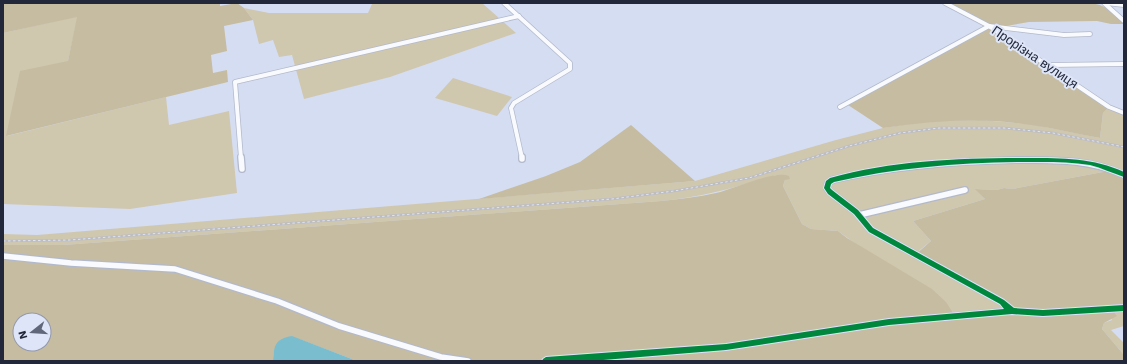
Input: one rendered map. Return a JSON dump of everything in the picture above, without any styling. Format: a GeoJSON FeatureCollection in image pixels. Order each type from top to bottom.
{"type":"FeatureCollection","features":[{"type":"Feature","properties":{"kind":"street"},"geometry":{"type":"LineString","coordinates":[[504,3],[570,62],[570,69],[514,103],[511,108],[522,159]]}},
{"type":"Feature","properties":{"kind":"street","name":"Прорізна вулиця"},"geometry":{"type":"LineString","coordinates":[[945,3],[989,26],[1110,107],[1124,113]]}},
{"type":"Feature","properties":{"kind":"street"},"geometry":{"type":"LineString","coordinates":[[1104,3],[1124,5]]}},
{"type":"Feature","properties":{"kind":"street"},"geometry":{"type":"LineString","coordinates":[[1104,3],[1124,21]]}},
{"type":"Feature","properties":{"kind":"street"},"geometry":{"type":"LineString","coordinates":[[242,169],[234,82],[519,16]]}},
{"type":"Feature","properties":{"kind":"street"},"geometry":{"type":"LineString","coordinates":[[840,107],[989,26],[1064,35],[1090,34]]}},
{"type":"Feature","properties":{"kind":"street"},"geometry":{"type":"LineString","coordinates":[[1049,65],[1124,64]]}},
{"type":"Feature","properties":{"kind":"street"},"geometry":{"type":"LineString","coordinates":[[1012,311],[1002,302],[871,230],[859,215],[830,192],[827,188],[828,183],[832,180],[884,169],[935,162],[968,160],[1056,160],[1108,168],[1124,175]]}},
{"type":"Feature","properties":{"kind":"street"},"geometry":{"type":"LineString","coordinates":[[859,215],[965,190]]}},
{"type":"Feature","properties":{"kind":"street"},"geometry":{"type":"LineString","coordinates":[[3,256],[71,263],[175,269],[277,301],[339,326],[374,337],[441,357],[468,361]]}},
{"type":"Feature","properties":{"kind":"street"},"geometry":{"type":"LineString","coordinates":[[546,361],[726,347],[889,322],[1012,311],[1043,313],[1124,308]]}},
{"type":"Feature","properties":{"kind":"shaded area"},"geometry":{"type":"Polygon","coordinates":[[[3,3],[220,3],[220,6],[237,3],[244,8],[253,20],[224,26],[227,51],[211,55],[213,73],[227,70],[228,82],[6,136],[20,71],[68,61],[77,17],[3,33],[3,3]]]}},
{"type":"Feature","properties":{"kind":"shaded area"},"geometry":{"type":"Polygon","coordinates":[[[482,3],[516,33],[390,77],[304,99],[292,55],[279,57],[273,40],[259,44],[253,20],[244,8],[269,13],[368,13],[372,4],[482,3]]]}},
{"type":"Feature","properties":{"kind":"shaded area"},"geometry":{"type":"Polygon","coordinates":[[[945,3],[1089,3],[1100,5],[1113,12],[1124,24],[1111,24],[1097,21],[1029,22],[1006,26],[990,26],[1109,107],[1103,113],[1100,138],[1040,126],[994,121],[920,123],[883,128],[845,103],[989,26],[945,3]]]}},
{"type":"Feature","properties":{"kind":"shaded area"},"geometry":{"type":"Polygon","coordinates":[[[78,16],[68,61],[7,136],[166,97],[169,125],[229,111],[237,193],[130,209],[3,204],[3,33],[78,16]]]}},
{"type":"Feature","properties":{"kind":"shaded area"},"geometry":{"type":"Polygon","coordinates":[[[453,78],[512,97],[497,116],[435,98],[453,78]]]}},
{"type":"Feature","properties":{"kind":"shaded area"},"geometry":{"type":"Polygon","coordinates":[[[1109,107],[1124,113],[1124,175],[1117,171],[1103,172],[1012,189],[976,189],[985,199],[913,221],[931,241],[915,254],[1002,302],[1012,311],[955,316],[838,231],[811,229],[802,224],[783,186],[785,180],[776,175],[719,191],[661,201],[63,245],[3,245],[3,234],[37,235],[695,181],[836,140],[883,128],[928,121],[980,120],[1030,124],[1100,138],[1103,113],[1109,107]]]}},
{"type":"Feature","properties":{"kind":"shaded area"},"geometry":{"type":"Polygon","coordinates":[[[631,125],[695,181],[479,199],[546,176],[580,162],[631,125]]]}},
{"type":"Feature","properties":{"kind":"shaded area"},"geometry":{"type":"Polygon","coordinates":[[[1117,171],[1124,176],[1124,308],[1111,309],[1117,316],[1104,323],[1102,329],[1124,355],[1124,361],[357,361],[299,339],[274,351],[273,361],[3,361],[3,245],[63,245],[661,201],[716,193],[764,178],[782,175],[789,176],[790,179],[785,180],[783,186],[802,224],[811,229],[838,231],[847,238],[932,289],[946,302],[955,316],[1011,311],[1002,302],[915,255],[931,241],[913,221],[985,199],[975,189],[1012,189],[1103,172],[1117,171]]]}},
{"type":"Feature","properties":{"kind":"shaded area"},"geometry":{"type":"Polygon","coordinates":[[[1110,308],[1124,308],[1124,326],[1111,330],[1124,343],[1124,355],[1102,329],[1104,323],[1112,320],[1110,308]]]}},
{"type":"Feature","properties":{"kind":"water"},"geometry":{"type":"Polygon","coordinates":[[[292,336],[357,361],[273,361],[276,344],[286,337],[292,336]]]}},
{"type":"Feature","properties":{"kind":"railway"},"geometry":{"type":"LineString","coordinates":[[3,241],[70,240],[612,199],[674,191],[749,178],[849,146],[900,133],[939,128],[1004,128],[1053,133],[1124,147]]}},
{"type":"Feature","properties":{"kind":"cycle path"},"geometry":{"type":"LineString","coordinates":[[1012,311],[1002,302],[871,230],[856,212],[830,192],[827,188],[828,183],[832,180],[881,170],[929,164],[1003,160],[1041,160],[1090,163],[1124,175]]}},
{"type":"Feature","properties":{"kind":"cycle path"},"geometry":{"type":"LineString","coordinates":[[546,361],[726,347],[889,322],[1012,311],[1043,313],[1124,308]]}}]}
